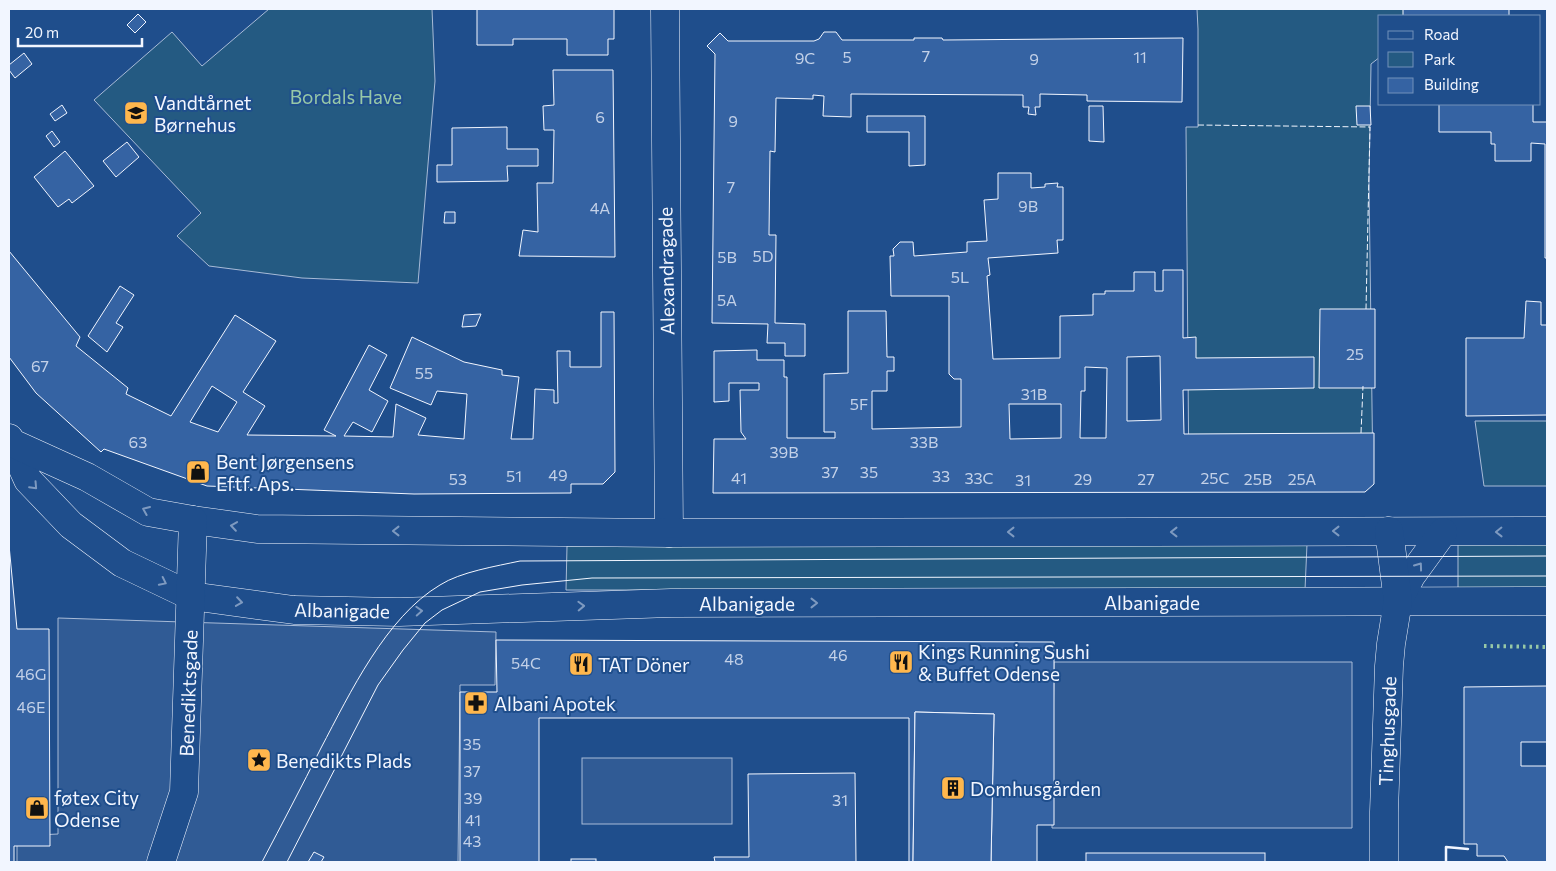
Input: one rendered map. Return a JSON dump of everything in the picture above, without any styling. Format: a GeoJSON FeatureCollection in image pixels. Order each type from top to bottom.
{"type":"FeatureCollection","features":[{"type":"Feature","properties":{"kind":"street","name":"Alexandragade"},"geometry":{"type":"LineString","coordinates":[[665,9],[669,533]]}},
{"type":"Feature","properties":{"kind":"street","name":"Albanigade"},"geometry":{"type":"LineString","coordinates":[[10,440],[87,477],[148,512],[257,529],[669,533],[1547,531]]}},
{"type":"Feature","properties":{"kind":"street","name":"Albanigade"},"geometry":{"type":"LineString","coordinates":[[10,440],[28,480],[71,525],[122,563],[191,596],[294,610],[399,612],[671,603],[1547,602]]}},
{"type":"Feature","properties":{"kind":"street","name":"Benediktsgade"},"geometry":{"type":"LineString","coordinates":[[161,862],[184,792],[193,520]]}},
{"type":"Feature","properties":{"kind":"street","name":"Tinghusgade"},"geometry":{"type":"LineString","coordinates":[[1384,862],[1389,666],[1398,601],[1388,532]]}},
{"type":"Feature","properties":{"kind":"street","name":"Tinghusgade"},"geometry":{"type":"LineString","coordinates":[[1398,601],[1411,576],[1443,532]]}},
{"type":"Feature","properties":{"kind":"green space","name":"Bordals Have"},"geometry":{"type":"Polygon","coordinates":[[[269,9],[432,9],[435,81],[418,283],[302,278],[209,266],[177,236],[201,213],[94,100],[172,32],[202,66],[269,9]]]}},
{"type":"Feature","properties":{"kind":"green space"},"geometry":{"type":"Polygon","coordinates":[[[1197,9],[1406,9],[1405,15],[1378,15],[1378,59],[1371,64],[1369,183],[1373,480],[1189,491],[1186,127],[1198,127],[1197,9]]]}},
{"type":"Feature","properties":{"kind":"green space"},"geometry":{"type":"Polygon","coordinates":[[[1475,421],[1547,421],[1547,486],[1484,486],[1475,421]]]}},
{"type":"Feature","properties":{"kind":"green space"},"geometry":{"type":"Polygon","coordinates":[[[1547,542],[1547,590],[1458,590],[1458,543],[1547,542]]]}},
{"type":"Feature","properties":{"kind":"green space"},"geometry":{"type":"Polygon","coordinates":[[[1307,544],[1305,590],[566,590],[567,546],[1307,544]]]}},
{"type":"Feature","properties":{"kind":"shaded area","name":"Benedikts Plads"},"geometry":{"type":"Polygon","coordinates":[[[58,618],[496,632],[495,685],[460,685],[458,862],[17,862],[17,836],[58,834],[58,618]]]}},
{"type":"Feature","properties":{"kind":"shaded area"},"geometry":{"type":"Polygon","coordinates":[[[1054,662],[1352,662],[1352,828],[1052,828],[1054,662]]]}},
{"type":"Feature","properties":{"kind":"shaded area"},"geometry":{"type":"Polygon","coordinates":[[[582,758],[732,758],[732,824],[582,824],[582,758]]]}},
{"type":"Feature","properties":{"kind":"building"},"geometry":{"type":"Polygon","coordinates":[[[477,9],[614,9],[614,39],[608,39],[608,55],[567,55],[567,39],[513,39],[513,45],[477,45],[477,9]]]}},
{"type":"Feature","properties":{"kind":"building"},"geometry":{"type":"Polygon","coordinates":[[[1403,9],[1509,9],[1509,15],[1403,15],[1403,9]]]}},
{"type":"Feature","properties":{"kind":"building"},"geometry":{"type":"Polygon","coordinates":[[[138,14],[146,22],[135,33],[127,25],[138,14]]]}},
{"type":"Feature","properties":{"kind":"building"},"geometry":{"type":"Polygon","coordinates":[[[824,32],[836,32],[842,40],[914,40],[914,38],[942,38],[943,40],[1183,38],[1182,102],[1087,101],[1087,95],[1040,94],[1040,107],[1035,107],[1036,115],[1028,114],[1029,107],[1023,107],[1023,95],[851,94],[851,117],[823,116],[824,96],[813,95],[813,99],[776,98],[775,152],[770,151],[769,235],[776,235],[775,323],[805,324],[805,356],[785,356],[785,343],[767,343],[768,324],[712,323],[715,54],[707,46],[720,33],[728,41],[814,41],[819,39],[824,32]]]}},
{"type":"Feature","properties":{"kind":"building"},"geometry":{"type":"Polygon","coordinates":[[[24,53],[32,64],[15,78],[9,70],[9,65],[24,53]]]}},
{"type":"Feature","properties":{"kind":"building"},"geometry":{"type":"Polygon","coordinates":[[[553,70],[613,70],[615,257],[519,256],[523,230],[538,232],[537,183],[553,183],[554,130],[544,130],[543,106],[554,105],[553,70]]]}},
{"type":"Feature","properties":{"kind":"building"},"geometry":{"type":"Polygon","coordinates":[[[62,105],[67,113],[55,121],[50,114],[62,105]]]}},
{"type":"Feature","properties":{"kind":"building"},"geometry":{"type":"Polygon","coordinates":[[[1439,105],[1533,105],[1533,122],[1547,122],[1547,258],[1545,258],[1545,144],[1531,143],[1531,161],[1495,161],[1495,144],[1491,144],[1491,132],[1439,132],[1439,105]]]}},
{"type":"Feature","properties":{"kind":"building"},"geometry":{"type":"Polygon","coordinates":[[[1089,106],[1103,106],[1104,142],[1089,141],[1089,106]]]}},
{"type":"Feature","properties":{"kind":"building"},"geometry":{"type":"Polygon","coordinates":[[[1356,106],[1370,106],[1371,125],[1357,125],[1356,106]]]}},
{"type":"Feature","properties":{"kind":"building"},"geometry":{"type":"Polygon","coordinates":[[[867,116],[925,116],[925,165],[909,166],[909,132],[867,132],[867,116]]]}},
{"type":"Feature","properties":{"kind":"building"},"geometry":{"type":"Polygon","coordinates":[[[507,127],[507,149],[538,149],[538,166],[507,166],[508,181],[437,182],[437,165],[452,165],[452,128],[507,127]]]}},
{"type":"Feature","properties":{"kind":"building"},"geometry":{"type":"Polygon","coordinates":[[[52,131],[60,142],[54,147],[46,136],[52,131]]]}},
{"type":"Feature","properties":{"kind":"building"},"geometry":{"type":"Polygon","coordinates":[[[127,142],[139,157],[116,177],[103,161],[127,142]]]}},
{"type":"Feature","properties":{"kind":"building"},"geometry":{"type":"Polygon","coordinates":[[[65,151],[94,186],[72,203],[69,199],[58,207],[34,177],[65,151]]]}},
{"type":"Feature","properties":{"kind":"building"},"geometry":{"type":"Polygon","coordinates":[[[998,173],[1031,173],[1031,188],[1045,187],[1045,184],[1058,183],[1057,187],[1063,187],[1063,240],[1057,240],[1058,253],[988,258],[990,275],[987,276],[993,359],[1060,358],[1060,316],[1093,315],[1093,294],[1105,294],[1105,291],[1134,291],[1134,272],[1155,272],[1155,291],[1163,291],[1163,270],[1183,270],[1183,338],[1196,337],[1196,358],[1314,357],[1314,388],[1183,390],[1184,434],[1374,433],[1374,484],[1365,492],[713,493],[714,439],[746,439],[741,432],[740,390],[759,390],[759,383],[729,383],[729,401],[714,402],[714,351],[757,350],[757,360],[784,360],[784,377],[787,377],[787,438],[835,438],[835,432],[824,432],[824,374],[848,373],[848,311],[886,311],[887,357],[894,357],[894,371],[887,371],[887,391],[872,391],[872,429],[961,427],[961,379],[954,379],[949,374],[949,296],[891,296],[890,256],[894,256],[893,249],[900,242],[913,242],[914,256],[967,252],[967,242],[987,241],[984,200],[998,199],[998,173]],[[1160,356],[1127,357],[1127,421],[1161,420],[1160,356]],[[1085,367],[1085,391],[1081,391],[1080,438],[1106,438],[1107,368],[1085,367]],[[1009,404],[1010,439],[1061,438],[1061,404],[1009,404]]]}},
{"type":"Feature","properties":{"kind":"building"},"geometry":{"type":"Polygon","coordinates":[[[445,212],[455,212],[455,223],[444,223],[445,212]]]}},
{"type":"Feature","properties":{"kind":"building"},"geometry":{"type":"Polygon","coordinates":[[[9,251],[80,337],[76,346],[128,388],[126,394],[171,416],[235,315],[276,341],[243,392],[265,406],[247,435],[336,436],[324,430],[369,345],[387,355],[369,390],[388,401],[372,432],[353,422],[344,436],[393,437],[396,404],[426,418],[418,435],[464,439],[467,394],[437,391],[431,405],[390,388],[412,337],[464,362],[502,370],[502,375],[519,377],[511,439],[533,439],[535,389],[554,390],[554,403],[558,403],[557,351],[570,351],[570,367],[601,367],[601,312],[614,312],[615,472],[603,484],[571,484],[571,493],[414,494],[207,486],[104,449],[101,452],[36,393],[9,357],[9,251]],[[212,386],[190,422],[218,432],[237,402],[212,386]]]}},
{"type":"Feature","properties":{"kind":"building"},"geometry":{"type":"Polygon","coordinates":[[[120,286],[134,295],[116,323],[123,327],[107,352],[88,336],[120,286]]]}},
{"type":"Feature","properties":{"kind":"building"},"geometry":{"type":"Polygon","coordinates":[[[1526,301],[1541,302],[1541,325],[1547,325],[1547,415],[1466,416],[1466,338],[1524,338],[1526,301]]]}},
{"type":"Feature","properties":{"kind":"building"},"geometry":{"type":"Polygon","coordinates":[[[1320,309],[1375,309],[1375,388],[1319,388],[1320,309]]]}},
{"type":"Feature","properties":{"kind":"building"},"geometry":{"type":"Polygon","coordinates":[[[481,314],[476,326],[462,327],[464,315],[481,314]]]}},
{"type":"Feature","properties":{"kind":"building"},"geometry":{"type":"Polygon","coordinates":[[[9,545],[17,629],[49,629],[50,846],[14,846],[14,862],[9,862],[9,545]]]}},
{"type":"Feature","properties":{"kind":"building"},"geometry":{"type":"Polygon","coordinates":[[[496,640],[1054,642],[1054,825],[1037,825],[1037,862],[991,862],[994,714],[915,712],[913,862],[909,862],[909,718],[539,718],[539,862],[460,862],[460,692],[497,692],[496,640]]]}},
{"type":"Feature","properties":{"kind":"building"},"geometry":{"type":"Polygon","coordinates":[[[1547,686],[1547,742],[1521,742],[1521,766],[1547,766],[1547,862],[1508,862],[1504,856],[1477,856],[1477,844],[1464,844],[1464,687],[1547,686]]]}},
{"type":"Feature","properties":{"kind":"building","name":"Domhusgården"},"geometry":{"type":"Polygon","coordinates":[[[915,712],[994,714],[991,862],[913,862],[915,712]]]}},
{"type":"Feature","properties":{"kind":"building"},"geometry":{"type":"Polygon","coordinates":[[[855,773],[856,862],[715,862],[714,857],[749,857],[748,774],[855,773]]]}},
{"type":"Feature","properties":{"kind":"building"},"geometry":{"type":"Polygon","coordinates":[[[314,852],[324,857],[321,862],[308,862],[314,852]]]}},
{"type":"Feature","properties":{"kind":"building"},"geometry":{"type":"Polygon","coordinates":[[[1086,853],[1265,853],[1265,862],[1086,862],[1086,853]]]}},
{"type":"Feature","properties":{"kind":"building"},"geometry":{"type":"Polygon","coordinates":[[[571,859],[596,859],[596,862],[571,862],[571,859]]]}},
{"type":"Feature","properties":{"kind":"tram line"},"geometry":{"type":"LineString","coordinates":[[262,862],[344,704],[386,636],[403,616],[440,585],[458,576],[490,567],[520,561],[1547,556]]}},
{"type":"Feature","properties":{"kind":"tram line"},"geometry":{"type":"LineString","coordinates":[[287,862],[378,685],[403,650],[425,623],[442,610],[480,592],[522,585],[592,578],[1547,576]]}},
{"type":"Feature","properties":{"kind":"hedge"},"geometry":{"type":"LineString","coordinates":[[1484,646],[1547,647]]}},
{"type":"Feature","properties":{"kind":"fence"},"geometry":{"type":"LineString","coordinates":[[1198,125],[1370,127],[1366,309]]}},
{"type":"Feature","properties":{"kind":"fence"},"geometry":{"type":"LineString","coordinates":[[1361,433],[1363,386]]}},
{"type":"Feature","properties":{"kind":"wall"},"geometry":{"type":"LineString","coordinates":[[1446,862],[1446,847],[1468,849]]}},
{"type":"Feature","properties":{"kind":"place","name":"Vandtårnet Børnehus"},"geometry":{"type":"Point","coordinates":[136,113]}},
{"type":"Feature","properties":{"kind":"place","name":"Bent Jørgensens Eftf. Aps."},"geometry":{"type":"Point","coordinates":[198,472]}},
{"type":"Feature","properties":{"kind":"place","name":"Kings Running Sushi & Buffet Odense"},"geometry":{"type":"Point","coordinates":[901,662]}},
{"type":"Feature","properties":{"kind":"place","name":"TAT Döner"},"geometry":{"type":"Point","coordinates":[581,664]}},
{"type":"Feature","properties":{"kind":"place","name":"Albani Apotek"},"geometry":{"type":"Point","coordinates":[476,703]}},
{"type":"Feature","properties":{"kind":"place","name":"Benedikts Plads"},"geometry":{"type":"Point","coordinates":[259,760]}},
{"type":"Feature","properties":{"kind":"place","name":"Domhusgården"},"geometry":{"type":"Point","coordinates":[953,788]}},
{"type":"Feature","properties":{"kind":"place","name":"føtex City Odense"},"geometry":{"type":"Point","coordinates":[37,808]}}]}
